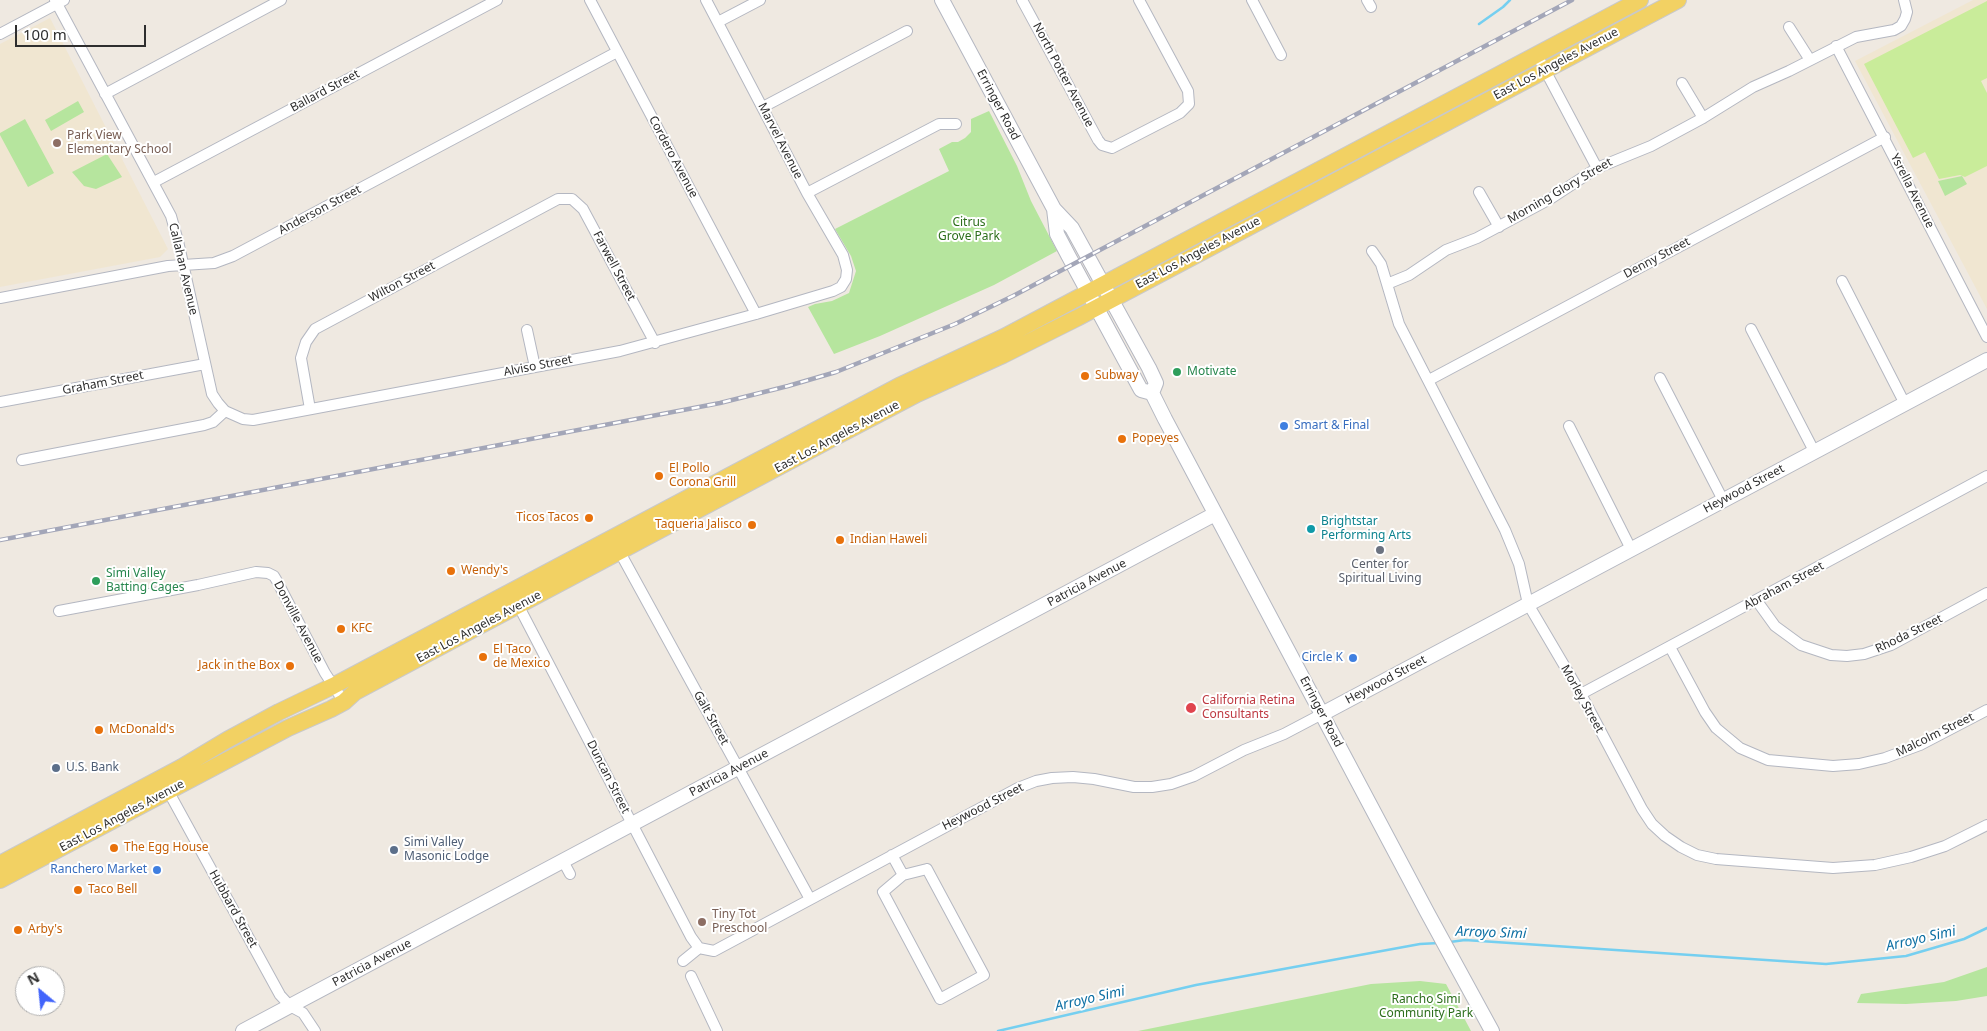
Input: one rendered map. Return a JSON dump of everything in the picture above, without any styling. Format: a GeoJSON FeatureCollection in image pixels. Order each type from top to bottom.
{"type":"FeatureCollection","features":[{"type":"Feature","properties":{"kind":"main road","name":"East Los Angeles Avenue"},"geometry":{"type":"LineString","coordinates":[[0,880],[164,784],[253,726],[516,599],[620,552],[917,394],[1003,355],[1096,307],[1107,292],[1640,0]]}},
{"type":"Feature","properties":{"kind":"main road","name":"East Los Angeles Avenue"},"geometry":{"type":"LineString","coordinates":[[0,864],[164,784],[344,702],[355,692],[516,599],[612,537],[899,386],[1004,337],[1088,293],[1107,292],[1678,0]]}},
{"type":"Feature","properties":{"kind":"street"},"geometry":{"type":"LineString","coordinates":[[105,94],[281,0]]}},
{"type":"Feature","properties":{"kind":"street","name":"Ballard Street"},"geometry":{"type":"LineString","coordinates":[[154,182],[496,0]]}},
{"type":"Feature","properties":{"kind":"street","name":"Cordero Avenue"},"geometry":{"type":"LineString","coordinates":[[590,0],[756,314]]}},
{"type":"Feature","properties":{"kind":"street","name":"Marvel Avenue"},"geometry":{"type":"LineString","coordinates":[[706,0],[807,193],[843,255],[847,270],[844,282]]}},
{"type":"Feature","properties":{"kind":"street"},"geometry":{"type":"LineString","coordinates":[[718,22],[760,0]]}},
{"type":"Feature","properties":{"kind":"street","name":"Erringer Road"},"geometry":{"type":"LineString","coordinates":[[942,0],[1054,209],[1072,228],[1156,383],[1152,393]]}},
{"type":"Feature","properties":{"kind":"street","name":"North Potter Avenue"},"geometry":{"type":"LineString","coordinates":[[1022,0],[1098,140],[1107,147],[1112,148],[1180,113],[1188,104],[1188,91],[1139,0]]}},
{"type":"Feature","properties":{"kind":"street"},"geometry":{"type":"LineString","coordinates":[[1252,0],[1281,54]]}},
{"type":"Feature","properties":{"kind":"street","name":"Morning Glory Street"},"geometry":{"type":"LineString","coordinates":[[1386,284],[1409,275],[1446,250],[1478,238],[1550,199],[1597,168],[1651,146],[1725,106],[1753,87],[1856,37],[1894,30],[1901,26],[1907,12],[1904,0]]}},
{"type":"Feature","properties":{"kind":"street"},"geometry":{"type":"LineString","coordinates":[[0,34],[58,1]]}},
{"type":"Feature","properties":{"kind":"street","name":"Callahan Avenue"},"geometry":{"type":"LineString","coordinates":[[58,1],[105,94],[171,216],[212,394],[225,411]]}},
{"type":"Feature","properties":{"kind":"street"},"geometry":{"type":"LineString","coordinates":[[1789,27],[1810,60]]}},
{"type":"Feature","properties":{"kind":"street"},"geometry":{"type":"LineString","coordinates":[[763,107],[907,31]]}},
{"type":"Feature","properties":{"kind":"street","name":"Ysrella Avenue"},"geometry":{"type":"LineString","coordinates":[[1836,46],[1885,137],[1987,337]]}},
{"type":"Feature","properties":{"kind":"street","name":"Anderson Street"},"geometry":{"type":"LineString","coordinates":[[0,298],[168,266],[214,263],[233,256],[617,52]]}},
{"type":"Feature","properties":{"kind":"street"},"geometry":{"type":"LineString","coordinates":[[1537,55],[1597,168]]}},
{"type":"Feature","properties":{"kind":"street"},"geometry":{"type":"LineString","coordinates":[[1682,83],[1703,118]]}},
{"type":"Feature","properties":{"kind":"street"},"geometry":{"type":"LineString","coordinates":[[807,193],[938,124],[956,124]]}},
{"type":"Feature","properties":{"kind":"street","name":"Denny Street"},"geometry":{"type":"LineString","coordinates":[[1429,380],[1885,137]]}},
{"type":"Feature","properties":{"kind":"street","name":"Morning Glory Street"},"geometry":{"type":"LineString","coordinates":[[1479,192],[1499,227]]}},
{"type":"Feature","properties":{"kind":"street","name":"Farwell Street"},"geometry":{"type":"LineString","coordinates":[[565,198],[579,203],[583,209],[655,343]]}},
{"type":"Feature","properties":{"kind":"street","name":"Wilton Street"},"geometry":{"type":"LineString","coordinates":[[310,409],[302,358],[306,342],[316,329],[552,202],[565,198]]}},
{"type":"Feature","properties":{"kind":"street","name":"Erringer Road"},"geometry":{"type":"LineString","coordinates":[[1054,209],[1057,234],[1088,293],[1141,390],[1152,393],[1430,918],[1492,1031]]}},
{"type":"Feature","properties":{"kind":"street","name":"Morley Street"},"geometry":{"type":"LineString","coordinates":[[1372,251],[1381,264],[1399,324],[1505,530],[1518,564],[1528,604],[1581,694],[1642,809],[1652,824],[1665,836],[1697,855],[1716,859],[1834,868],[1875,865],[1911,857],[1945,846],[1987,825]]}},
{"type":"Feature","properties":{"kind":"street"},"geometry":{"type":"LineString","coordinates":[[1842,281],[1905,404]]}},
{"type":"Feature","properties":{"kind":"street","name":"Alviso Street"},"geometry":{"type":"LineString","coordinates":[[225,411],[243,419],[253,420],[655,343],[833,292],[844,282]]}},
{"type":"Feature","properties":{"kind":"street"},"geometry":{"type":"LineString","coordinates":[[1751,329],[1814,451]]}},
{"type":"Feature","properties":{"kind":"street"},"geometry":{"type":"LineString","coordinates":[[527,330],[535,367]]}},
{"type":"Feature","properties":{"kind":"street","name":"Heywood Street"},"geometry":{"type":"LineString","coordinates":[[699,948],[714,951],[1018,788],[1036,781],[1073,777],[1134,787],[1152,787],[1171,784],[1194,776],[1244,750],[1284,734],[1987,360]]}},
{"type":"Feature","properties":{"kind":"street","name":"Graham Street"},"geometry":{"type":"LineString","coordinates":[[0,402],[205,364]]}},
{"type":"Feature","properties":{"kind":"street"},"geometry":{"type":"LineString","coordinates":[[1660,378],[1723,500]]}},
{"type":"Feature","properties":{"kind":"street"},"geometry":{"type":"LineString","coordinates":[[22,460],[204,426],[213,422],[225,411]]}},
{"type":"Feature","properties":{"kind":"street"},"geometry":{"type":"LineString","coordinates":[[1569,426],[1631,549]]}},
{"type":"Feature","properties":{"kind":"street","name":"Abraham Street"},"geometry":{"type":"LineString","coordinates":[[1581,694],[1987,476]]}},
{"type":"Feature","properties":{"kind":"street","name":"Patricia Avenue"},"geometry":{"type":"LineString","coordinates":[[243,1031],[739,769],[1215,514]]}},
{"type":"Feature","properties":{"kind":"street","name":"Galt Street"},"geometry":{"type":"LineString","coordinates":[[612,537],[810,899]]}},
{"type":"Feature","properties":{"kind":"street","name":"Donville Avenue"},"geometry":{"type":"LineString","coordinates":[[59,611],[256,572],[268,573],[274,576],[277,581],[333,686],[344,702]]}},
{"type":"Feature","properties":{"kind":"street","name":"Rhoda Street"},"geometry":{"type":"LineString","coordinates":[[1757,601],[1775,626],[1801,645],[1831,655],[1847,656],[1864,654],[1891,645],[1987,593]]}},
{"type":"Feature","properties":{"kind":"street","name":"Duncan Street"},"geometry":{"type":"LineString","coordinates":[[516,599],[691,937],[699,948]]}},
{"type":"Feature","properties":{"kind":"street","name":"Malcolm Street"},"geometry":{"type":"LineString","coordinates":[[1670,647],[1705,712],[1716,728],[1740,748],[1768,760],[1833,766],[1859,764],[1885,758],[1920,745],[1987,710]]}},
{"type":"Feature","properties":{"kind":"street","name":"Hubbard Street"},"geometry":{"type":"LineString","coordinates":[[164,784],[280,995],[290,1006],[303,1013],[315,1031]]}},
{"type":"Feature","properties":{"kind":"street"},"geometry":{"type":"LineString","coordinates":[[892,855],[903,875]]}},
{"type":"Feature","properties":{"kind":"street"},"geometry":{"type":"LineString","coordinates":[[563,861],[570,874]]}},
{"type":"Feature","properties":{"kind":"street"},"geometry":{"type":"LineString","coordinates":[[927,869],[984,975],[940,999],[883,892],[903,875],[927,869]]}},
{"type":"Feature","properties":{"kind":"street"},"geometry":{"type":"LineString","coordinates":[[683,961],[699,948]]}},
{"type":"Feature","properties":{"kind":"street"},"geometry":{"type":"LineString","coordinates":[[691,976],[717,1031]]}},
{"type":"Feature","properties":{"kind":"shaded area"},"geometry":{"type":"Polygon","coordinates":[[[1973,0],[1987,0],[1987,309],[1855,61],[1973,0]]]}},
{"type":"Feature","properties":{"kind":"shaded area","name":"Park View Elementary School"},"geometry":{"type":"Polygon","coordinates":[[[50,18],[168,249],[160,257],[0,287],[0,44],[50,18]]]}},
{"type":"Feature","properties":{"kind":"green space"},"geometry":{"type":"Polygon","coordinates":[[[1987,1],[1987,78],[1981,81],[1987,93],[1987,166],[1965,177],[1960,175],[1939,179],[1925,152],[1913,158],[1864,64],[1987,1]]]}},
{"type":"Feature","properties":{"kind":"green space"},"geometry":{"type":"Polygon","coordinates":[[[78,101],[84,112],[51,131],[45,120],[78,101]]]}},
{"type":"Feature","properties":{"kind":"green space","name":"Citrus Grove Park"},"geometry":{"type":"Polygon","coordinates":[[[989,111],[1017,166],[1031,201],[1057,251],[994,285],[880,336],[834,354],[808,307],[832,301],[849,293],[856,271],[851,256],[835,229],[949,171],[939,149],[965,138],[971,132],[971,119],[989,111]]]}},
{"type":"Feature","properties":{"kind":"green space"},"geometry":{"type":"Polygon","coordinates":[[[25,119],[54,173],[28,187],[0,135],[0,133],[25,119]]]}},
{"type":"Feature","properties":{"kind":"green space"},"geometry":{"type":"Polygon","coordinates":[[[107,154],[122,177],[96,189],[84,186],[72,172],[107,154]]]}},
{"type":"Feature","properties":{"kind":"green space"},"geometry":{"type":"Polygon","coordinates":[[[1962,176],[1967,184],[1945,196],[1938,181],[1962,176]]]}},
{"type":"Feature","properties":{"kind":"green space"},"geometry":{"type":"Polygon","coordinates":[[[1987,967],[1987,996],[1956,1001],[1906,1004],[1857,1003],[1861,994],[1944,982],[1987,967]]]}},
{"type":"Feature","properties":{"kind":"green space","name":"Rancho Simi Community Park"},"geometry":{"type":"Polygon","coordinates":[[[1420,981],[1446,984],[1471,1031],[1138,1031],[1371,984],[1420,981]]]}},
{"type":"Feature","properties":{"kind":"waterway"},"geometry":{"type":"LineString","coordinates":[[1479,24],[1510,0]]}},
{"type":"Feature","properties":{"kind":"waterway","name":"Arroyo Simi"},"geometry":{"type":"LineString","coordinates":[[1450,942],[1465,940],[1826,964],[1906,956],[1964,939],[1987,928]]}},
{"type":"Feature","properties":{"kind":"waterway","name":"Arroyo Simi"},"geometry":{"type":"LineString","coordinates":[[998,1031],[1196,985],[1420,944],[1439,943]]}},
{"type":"Feature","properties":{"kind":"railway"},"geometry":{"type":"LineString","coordinates":[[0,540],[720,403],[836,372],[955,324],[1013,296],[1572,0]]}},
{"type":"Feature","properties":{"kind":"place","name":"Park View Elementary School"},"geometry":{"type":"Point","coordinates":[57,143]}},
{"type":"Feature","properties":{"kind":"place","name":"Motivate"},"geometry":{"type":"Point","coordinates":[1177,372]}},
{"type":"Feature","properties":{"kind":"place","name":"Subway"},"geometry":{"type":"Point","coordinates":[1085,376]}},
{"type":"Feature","properties":{"kind":"place","name":"Smart & Final"},"geometry":{"type":"Point","coordinates":[1284,426]}},
{"type":"Feature","properties":{"kind":"place","name":"Popeyes"},"geometry":{"type":"Point","coordinates":[1122,439]}},
{"type":"Feature","properties":{"kind":"place","name":"El Pollo Corona Grill"},"geometry":{"type":"Point","coordinates":[659,476]}},
{"type":"Feature","properties":{"kind":"place","name":"Ticos Tacos"},"geometry":{"type":"Point","coordinates":[589,518]}},
{"type":"Feature","properties":{"kind":"place","name":"Taqueria Jalisco"},"geometry":{"type":"Point","coordinates":[752,525]}},
{"type":"Feature","properties":{"kind":"place","name":"Brightstar Performing Arts"},"geometry":{"type":"Point","coordinates":[1311,529]}},
{"type":"Feature","properties":{"kind":"place","name":"Indian Haweli"},"geometry":{"type":"Point","coordinates":[840,540]}},
{"type":"Feature","properties":{"kind":"place","name":"Center for Spiritual Living"},"geometry":{"type":"Point","coordinates":[1380,550]}},
{"type":"Feature","properties":{"kind":"place","name":"Wendy's"},"geometry":{"type":"Point","coordinates":[451,571]}},
{"type":"Feature","properties":{"kind":"place","name":"Simi Valley Batting Cages"},"geometry":{"type":"Point","coordinates":[96,581]}},
{"type":"Feature","properties":{"kind":"place","name":"KFC"},"geometry":{"type":"Point","coordinates":[341,629]}},
{"type":"Feature","properties":{"kind":"place","name":"El Taco de Mexico"},"geometry":{"type":"Point","coordinates":[483,657]}},
{"type":"Feature","properties":{"kind":"place","name":"Circle K"},"geometry":{"type":"Point","coordinates":[1353,658]}},
{"type":"Feature","properties":{"kind":"place","name":"Jack in the Box"},"geometry":{"type":"Point","coordinates":[290,666]}},
{"type":"Feature","properties":{"kind":"place","name":"California Retina Consultants"},"geometry":{"type":"Point","coordinates":[1191,708]}},
{"type":"Feature","properties":{"kind":"place","name":"McDonald's"},"geometry":{"type":"Point","coordinates":[99,730]}},
{"type":"Feature","properties":{"kind":"place","name":"U.S. Bank"},"geometry":{"type":"Point","coordinates":[56,768]}},
{"type":"Feature","properties":{"kind":"place","name":"The Egg House"},"geometry":{"type":"Point","coordinates":[114,848]}},
{"type":"Feature","properties":{"kind":"place","name":"Simi Valley Masonic Lodge"},"geometry":{"type":"Point","coordinates":[394,850]}},
{"type":"Feature","properties":{"kind":"place","name":"Ranchero Market"},"geometry":{"type":"Point","coordinates":[157,870]}},
{"type":"Feature","properties":{"kind":"place","name":"Taco Bell"},"geometry":{"type":"Point","coordinates":[78,890]}},
{"type":"Feature","properties":{"kind":"place","name":"Tiny Tot Preschool"},"geometry":{"type":"Point","coordinates":[702,922]}},
{"type":"Feature","properties":{"kind":"place","name":"Arby's"},"geometry":{"type":"Point","coordinates":[18,930]}}]}
